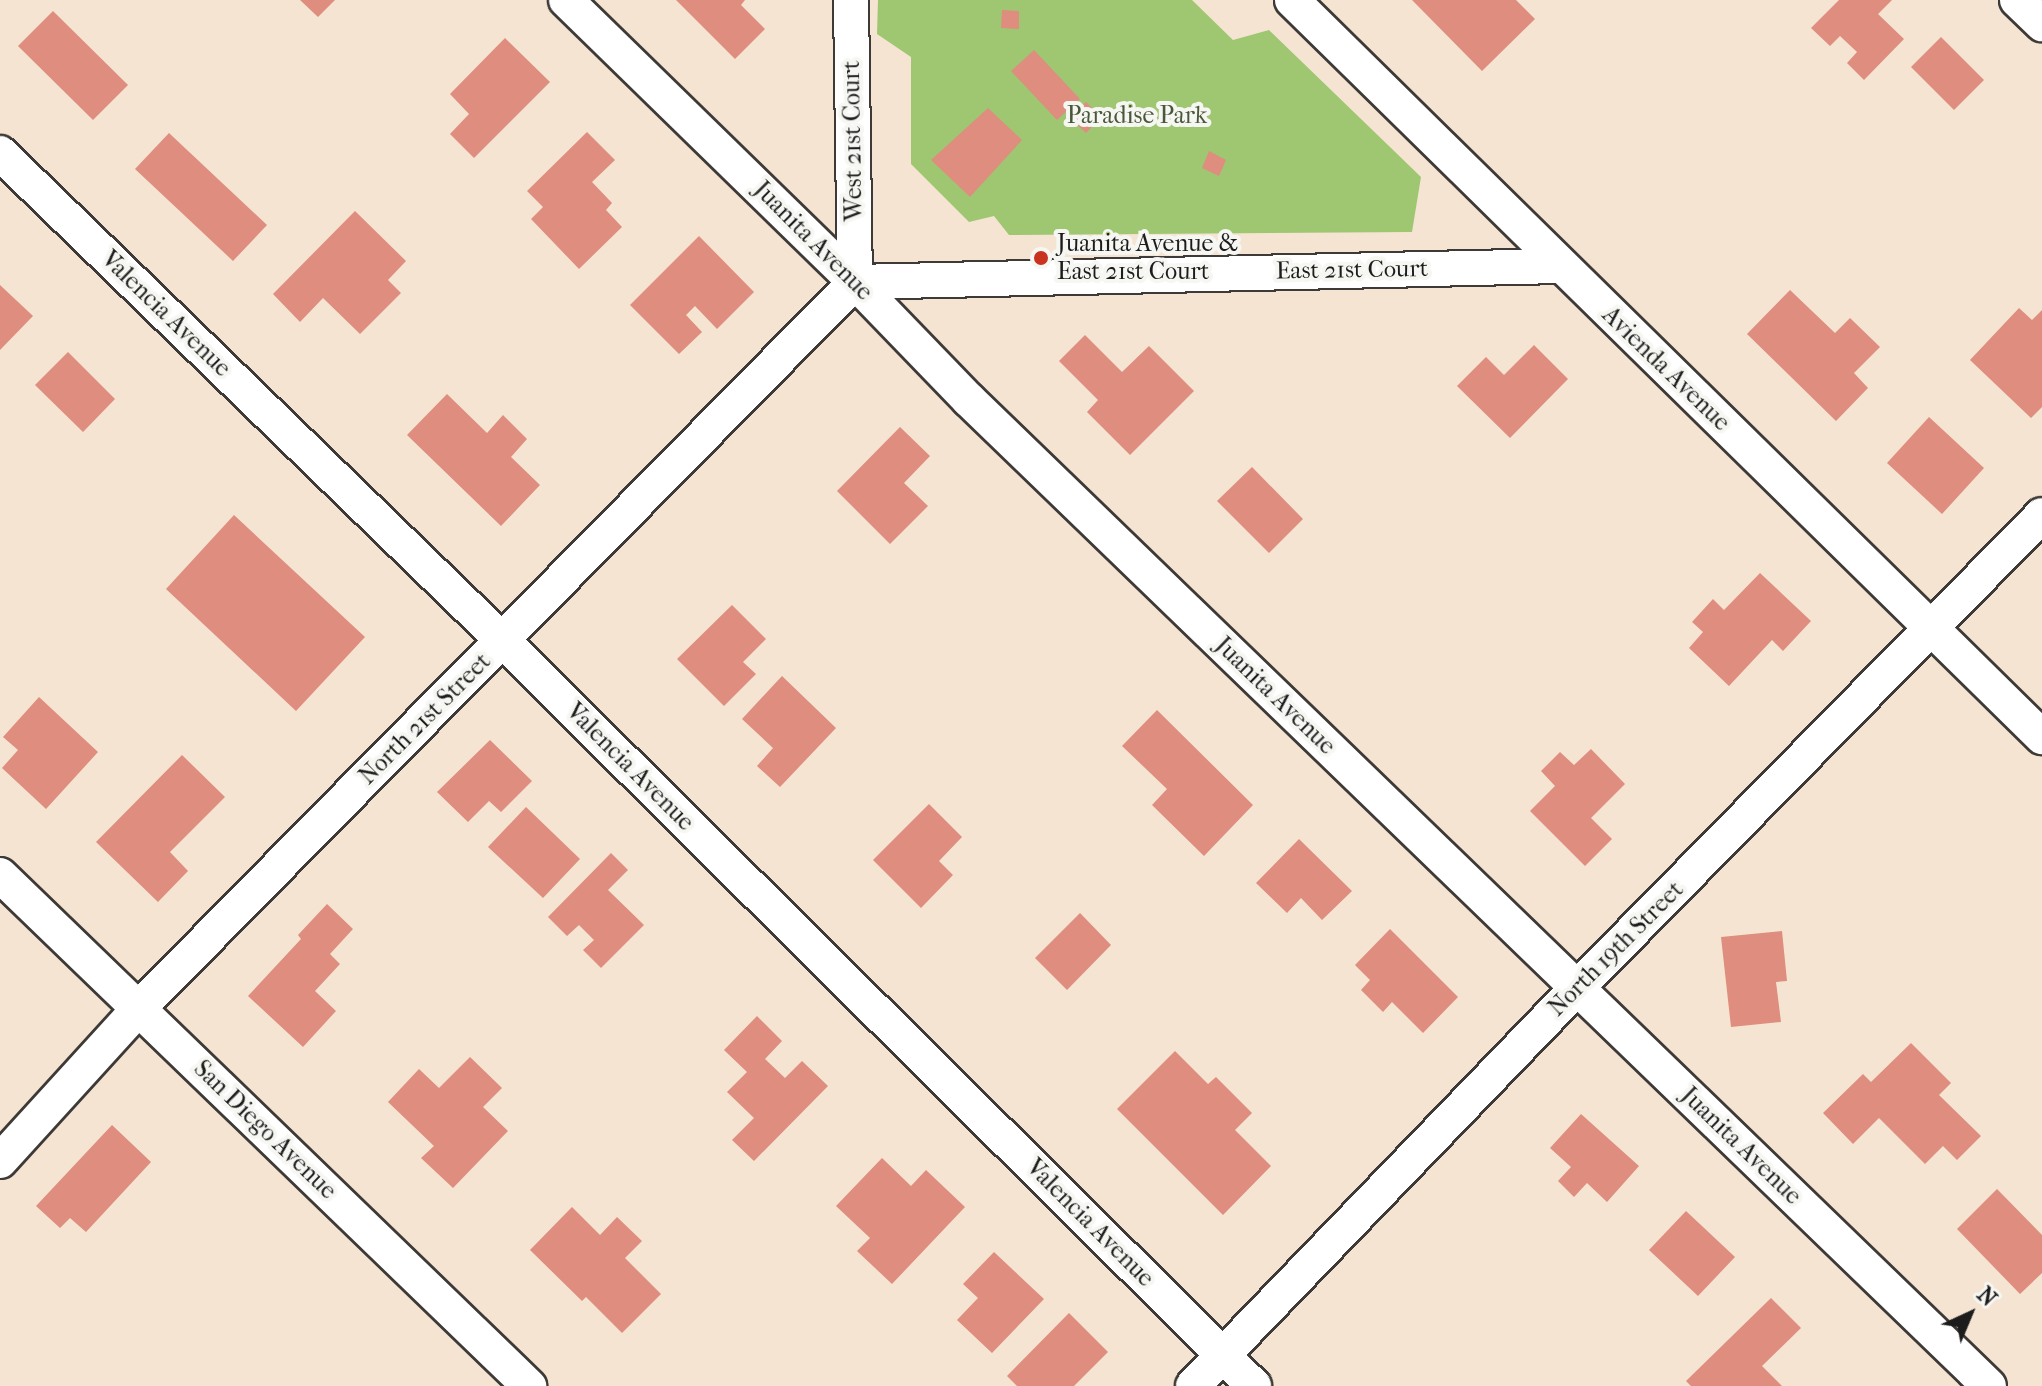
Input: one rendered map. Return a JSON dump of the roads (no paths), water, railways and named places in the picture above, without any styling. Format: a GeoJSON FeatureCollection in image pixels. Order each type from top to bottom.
{"type":"FeatureCollection","features":[{"type":"Feature","properties":{"kind":"street","name":"Juanita Avenue"},"geometry":{"type":"LineString","coordinates":[[566,0],[855,282],[979,410],[1989,1386]]}},
{"type":"Feature","properties":{"kind":"street","name":"West 21st Court"},"geometry":{"type":"LineString","coordinates":[[851,0],[855,282]]}},
{"type":"Feature","properties":{"kind":"street","name":"Avienda Avenue"},"geometry":{"type":"LineString","coordinates":[[1292,0],[2042,737]]}},
{"type":"Feature","properties":{"kind":"street"},"geometry":{"type":"LineString","coordinates":[[2017,0],[2042,24]]}},
{"type":"Feature","properties":{"kind":"street","name":"Valencia Avenue"},"geometry":{"type":"LineString","coordinates":[[0,153],[503,641],[1254,1386]]}},
{"type":"Feature","properties":{"kind":"street","name":"East 21st Court"},"geometry":{"type":"LineString","coordinates":[[855,282],[1560,266]]}},
{"type":"Feature","properties":{"kind":"street","name":"North 21st Street"},"geometry":{"type":"LineString","coordinates":[[0,1161],[139,1008],[855,282]]}},
{"type":"Feature","properties":{"kind":"street","name":"North 19th Street"},"geometry":{"type":"LineString","coordinates":[[1193,1386],[1577,988],[2042,515]]}},
{"type":"Feature","properties":{"kind":"street","name":"San Diego Avenue"},"geometry":{"type":"LineString","coordinates":[[0,875],[529,1386]]}},
{"type":"Feature","properties":{"kind":"place","name":"Juanita Avenue & East 21st Court"},"geometry":{"type":"Point","coordinates":[1041,258]}},
{"type":"Feature","properties":{"kind":"park label","name":"Paradise Park"},"geometry":{"type":"Point","coordinates":[1137,116]}}]}
